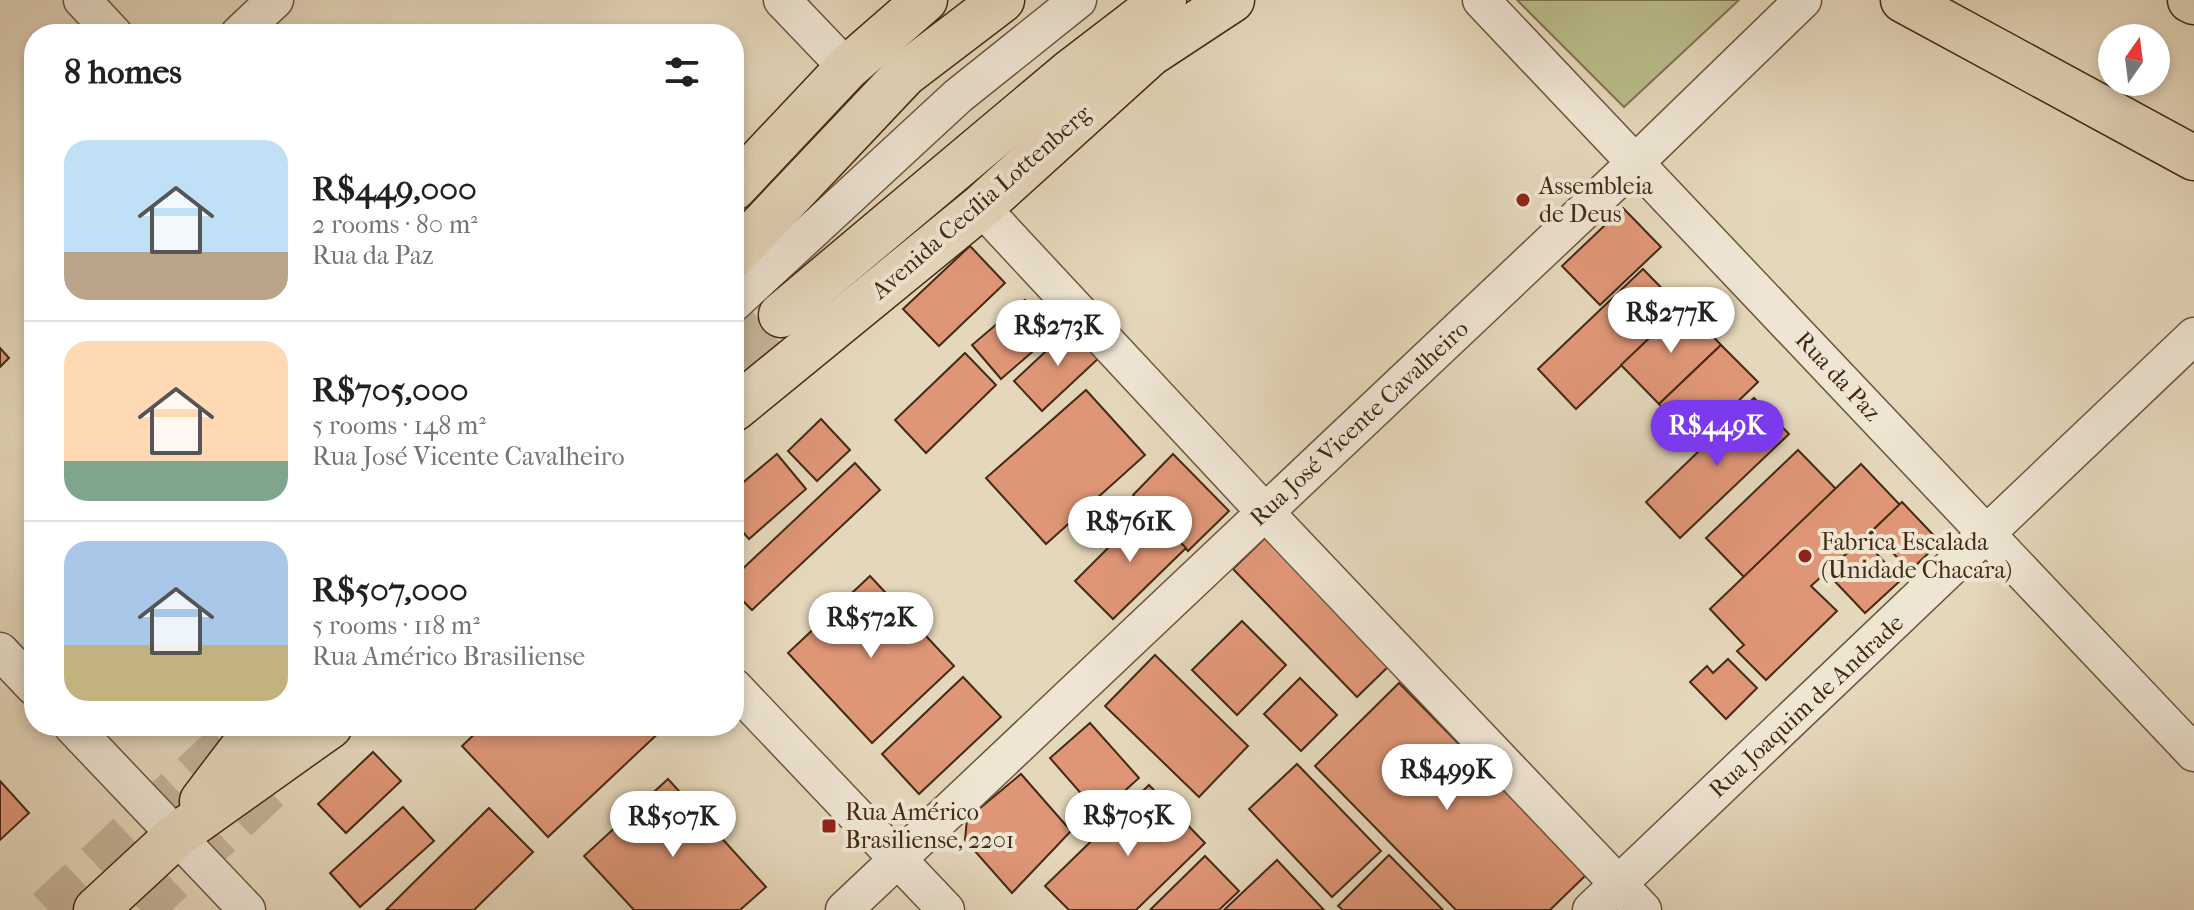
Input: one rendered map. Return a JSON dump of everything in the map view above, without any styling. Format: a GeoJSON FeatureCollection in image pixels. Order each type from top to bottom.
{"type":"FeatureCollection","features":[{"type":"Feature","properties":{"kind":"main road"},"geometry":{"type":"LineString","coordinates":[[744,177],[847,68],[925,0]]}},
{"type":"Feature","properties":{"kind":"main road"},"geometry":{"type":"LineString","coordinates":[[744,244],[905,74],[1002,0]]}},
{"type":"Feature","properties":{"kind":"main road"},"geometry":{"type":"LineString","coordinates":[[781,315],[1069,73],[1164,0]]}},
{"type":"Feature","properties":{"kind":"main road","name":"Avenida Cecília Lottenberg"},"geometry":{"type":"LineString","coordinates":[[744,401],[981,207],[1150,54],[1232,0]]}},
{"type":"Feature","properties":{"kind":"main road"},"geometry":{"type":"LineString","coordinates":[[1903,0],[2194,158]]}},
{"type":"Feature","properties":{"kind":"main road"},"geometry":{"type":"LineString","coordinates":[[177,835],[251,736]]}},
{"type":"Feature","properties":{"kind":"main road"},"geometry":{"type":"LineString","coordinates":[[96,910],[177,835],[316,736]]}},
{"type":"Feature","properties":{"kind":"street"},"geometry":{"type":"LineString","coordinates":[[82,0],[105,24]]}},
{"type":"Feature","properties":{"kind":"street"},"geometry":{"type":"LineString","coordinates":[[250,24],[275,0]]}},
{"type":"Feature","properties":{"kind":"street"},"geometry":{"type":"LineString","coordinates":[[782,0],[847,68]]}},
{"type":"Feature","properties":{"kind":"street"},"geometry":{"type":"LineString","coordinates":[[744,294],[958,96],[1078,0]]}},
{"type":"Feature","properties":{"kind":"street","name":"Rua da Paz"},"geometry":{"type":"LineString","coordinates":[[1481,0],[1988,534],[2190,740]]}},
{"type":"Feature","properties":{"kind":"street","name":"Rua José Vicente Cavalheiro"},"geometry":{"type":"LineString","coordinates":[[844,910],[1636,162],[1803,0]]}},
{"type":"Feature","properties":{"kind":"street"},"geometry":{"type":"LineString","coordinates":[[981,207],[1643,910]]}},
{"type":"Feature","properties":{"kind":"street","name":"Rua Joaquim de Andrade"},"geometry":{"type":"LineString","coordinates":[[1591,910],[2194,336]]}},
{"type":"Feature","properties":{"kind":"street"},"geometry":{"type":"LineString","coordinates":[[0,651],[24,676]]}},
{"type":"Feature","properties":{"kind":"street"},"geometry":{"type":"LineString","coordinates":[[744,697],[946,910]]}},
{"type":"Feature","properties":{"kind":"street"},"geometry":{"type":"LineString","coordinates":[[82,736],[247,910]]}},
{"type":"Feature","properties":{"kind":"green space"},"geometry":{"type":"Polygon","coordinates":[[[1517,0],[1739,0],[1624,107],[1517,0]]]}},
{"type":"Feature","properties":{"kind":"building"},"geometry":{"type":"Polygon","coordinates":[[[1623,208],[1661,247],[1600,305],[1562,266],[1623,208]]]}},
{"type":"Feature","properties":{"kind":"building"},"geometry":{"type":"Polygon","coordinates":[[[970,246],[1005,283],[939,346],[903,309],[970,246]]]}},
{"type":"Feature","properties":{"kind":"building"},"geometry":{"type":"Polygon","coordinates":[[[1643,269],[1681,308],[1576,409],[1538,369],[1643,269]]]}},
{"type":"Feature","properties":{"kind":"building"},"geometry":{"type":"Polygon","coordinates":[[[1025,300],[1053,334],[1001,379],[972,345],[1025,300]]]}},
{"type":"Feature","properties":{"kind":"building"},"geometry":{"type":"Polygon","coordinates":[[[1684,305],[1721,345],[1659,404],[1621,365],[1684,305]]]}},
{"type":"Feature","properties":{"kind":"building"},"geometry":{"type":"Polygon","coordinates":[[[1073,326],[1101,356],[1042,411],[1014,381],[1073,326]]]}},
{"type":"Feature","properties":{"kind":"building"},"geometry":{"type":"Polygon","coordinates":[[[1721,345],[1758,382],[1696,442],[1659,404],[1721,345]]]}},
{"type":"Feature","properties":{"kind":"building"},"geometry":{"type":"Polygon","coordinates":[[[0,348],[9,358],[0,367],[0,348]]]}},
{"type":"Feature","properties":{"kind":"building"},"geometry":{"type":"Polygon","coordinates":[[[965,353],[996,385],[926,453],[895,420],[965,353]]]}},
{"type":"Feature","properties":{"kind":"building"},"geometry":{"type":"Polygon","coordinates":[[[1086,390],[1145,455],[1046,544],[986,478],[1086,390]]]}},
{"type":"Feature","properties":{"kind":"building"},"geometry":{"type":"Polygon","coordinates":[[[1754,398],[1789,434],[1680,538],[1646,502],[1754,398]]]}},
{"type":"Feature","properties":{"kind":"building"},"geometry":{"type":"Polygon","coordinates":[[[821,419],[850,450],[817,481],[788,451],[821,419]]]}},
{"type":"Feature","properties":{"kind":"building"},"geometry":{"type":"Polygon","coordinates":[[[1798,450],[1836,489],[1744,577],[1706,538],[1798,450]]]}},
{"type":"Feature","properties":{"kind":"building"},"geometry":{"type":"Polygon","coordinates":[[[777,454],[806,489],[749,539],[744,533],[744,482],[777,454]]]}},
{"type":"Feature","properties":{"kind":"building"},"geometry":{"type":"Polygon","coordinates":[[[1173,454],[1229,511],[1188,551],[1133,495],[1173,454]]]}},
{"type":"Feature","properties":{"kind":"building"},"geometry":{"type":"Polygon","coordinates":[[[855,463],[880,490],[752,610],[744,602],[744,568],[855,463]]]}},
{"type":"Feature","properties":{"kind":"building","name":"Fabrica Escalada (Unidade Chacara)"},"geometry":{"type":"Polygon","coordinates":[[[1861,464],[1900,505],[1811,586],[1837,611],[1766,680],[1737,651],[1744,645],[1710,609],[1861,464]]]}},
{"type":"Feature","properties":{"kind":"building"},"geometry":{"type":"Polygon","coordinates":[[[1902,502],[1940,542],[1910,571],[1872,531],[1902,502]]]}},
{"type":"Feature","properties":{"kind":"building"},"geometry":{"type":"Polygon","coordinates":[[[1147,509],[1186,548],[1113,619],[1075,581],[1147,509]]]}},
{"type":"Feature","properties":{"kind":"building"},"geometry":{"type":"Polygon","coordinates":[[[1268,535],[1392,663],[1357,697],[1233,569],[1268,535]]]}},
{"type":"Feature","properties":{"kind":"building"},"geometry":{"type":"Polygon","coordinates":[[[1863,539],[1901,580],[1865,613],[1826,572],[1863,539]]]}},
{"type":"Feature","properties":{"kind":"building"},"geometry":{"type":"Polygon","coordinates":[[[870,576],[954,666],[872,743],[788,653],[870,576]]]}},
{"type":"Feature","properties":{"kind":"building"},"geometry":{"type":"Polygon","coordinates":[[[1242,621],[1286,665],[1237,715],[1192,670],[1242,621]]]}},
{"type":"Feature","properties":{"kind":"building"},"geometry":{"type":"Polygon","coordinates":[[[1155,655],[1248,746],[1199,797],[1105,706],[1155,655]]]}},
{"type":"Feature","properties":{"kind":"building"},"geometry":{"type":"Polygon","coordinates":[[[1728,659],[1757,688],[1726,719],[1690,682],[1707,666],[1713,673],[1728,659]]]}},
{"type":"Feature","properties":{"kind":"building"},"geometry":{"type":"Polygon","coordinates":[[[963,677],[1001,717],[919,794],[882,754],[963,677]]]}},
{"type":"Feature","properties":{"kind":"building"},"geometry":{"type":"Polygon","coordinates":[[[1300,678],[1337,715],[1301,751],[1264,714],[1300,678]]]}},
{"type":"Feature","properties":{"kind":"building"},"geometry":{"type":"Polygon","coordinates":[[[1399,683],[1587,874],[1550,910],[1456,910],[1315,766],[1399,683]]]}},
{"type":"Feature","properties":{"kind":"building"},"geometry":{"type":"Polygon","coordinates":[[[1090,723],[1139,778],[1099,814],[1050,758],[1090,723]]]}},
{"type":"Feature","properties":{"kind":"building"},"geometry":{"type":"Polygon","coordinates":[[[472,736],[655,736],[548,837],[462,746],[472,736]]]}},
{"type":"Feature","properties":{"kind":"building"},"geometry":{"type":"Polygon","coordinates":[[[373,752],[401,781],[346,833],[318,804],[373,752]]]}},
{"type":"Feature","properties":{"kind":"building"},"geometry":{"type":"Polygon","coordinates":[[[1297,764],[1381,851],[1332,897],[1249,809],[1297,764]]]}},
{"type":"Feature","properties":{"kind":"building"},"geometry":{"type":"Polygon","coordinates":[[[1021,774],[1071,831],[1012,893],[965,840],[967,819],[1021,774]]]}},
{"type":"Feature","properties":{"kind":"building"},"geometry":{"type":"Polygon","coordinates":[[[668,779],[766,887],[740,910],[634,910],[584,856],[668,779]]]}},
{"type":"Feature","properties":{"kind":"building"},"geometry":{"type":"Polygon","coordinates":[[[0,781],[29,813],[0,840],[0,781]]]}},
{"type":"Feature","properties":{"kind":"building"},"geometry":{"type":"Polygon","coordinates":[[[1149,785],[1205,843],[1136,910],[1069,910],[1045,886],[1149,785]]]}},
{"type":"Feature","properties":{"kind":"building"},"geometry":{"type":"Polygon","coordinates":[[[403,807],[434,841],[360,907],[330,873],[403,807]]]}},
{"type":"Feature","properties":{"kind":"building"},"geometry":{"type":"Polygon","coordinates":[[[489,808],[533,852],[474,910],[386,910],[489,808]]]}},
{"type":"Feature","properties":{"kind":"building"},"geometry":{"type":"Polygon","coordinates":[[[1389,855],[1443,910],[1343,910],[1338,906],[1389,855]]]}},
{"type":"Feature","properties":{"kind":"building"},"geometry":{"type":"Polygon","coordinates":[[[1205,856],[1239,891],[1219,910],[1150,910],[1205,856]]]}},
{"type":"Feature","properties":{"kind":"building"},"geometry":{"type":"Polygon","coordinates":[[[1277,860],[1324,910],[1224,910],[1277,860]]]}},
{"type":"Feature","properties":{"kind":"tunnel"},"geometry":{"type":"LineString","coordinates":[[744,348],[781,315]]}},
{"type":"Feature","properties":{"kind":"tunnel"},"geometry":{"type":"LineString","coordinates":[[48,910],[234,736]]}},
{"type":"Feature","properties":{"kind":"tunnel"},"geometry":{"type":"LineString","coordinates":[[140,910],[278,780]]}},
{"type":"Feature","properties":{"kind":"place","name":"Assembleia de Deus"},"geometry":{"type":"Point","coordinates":[1523,200]}},
{"type":"Feature","properties":{"kind":"place","name":"Fabrica Escalada (Unidade Chacara)"},"geometry":{"type":"Point","coordinates":[1805,556]}},
{"type":"Feature","properties":{"kind":"place","name":"Rua Américo Brasiliense, 2201"},"geometry":{"type":"Point","coordinates":[829,826]}}]}
